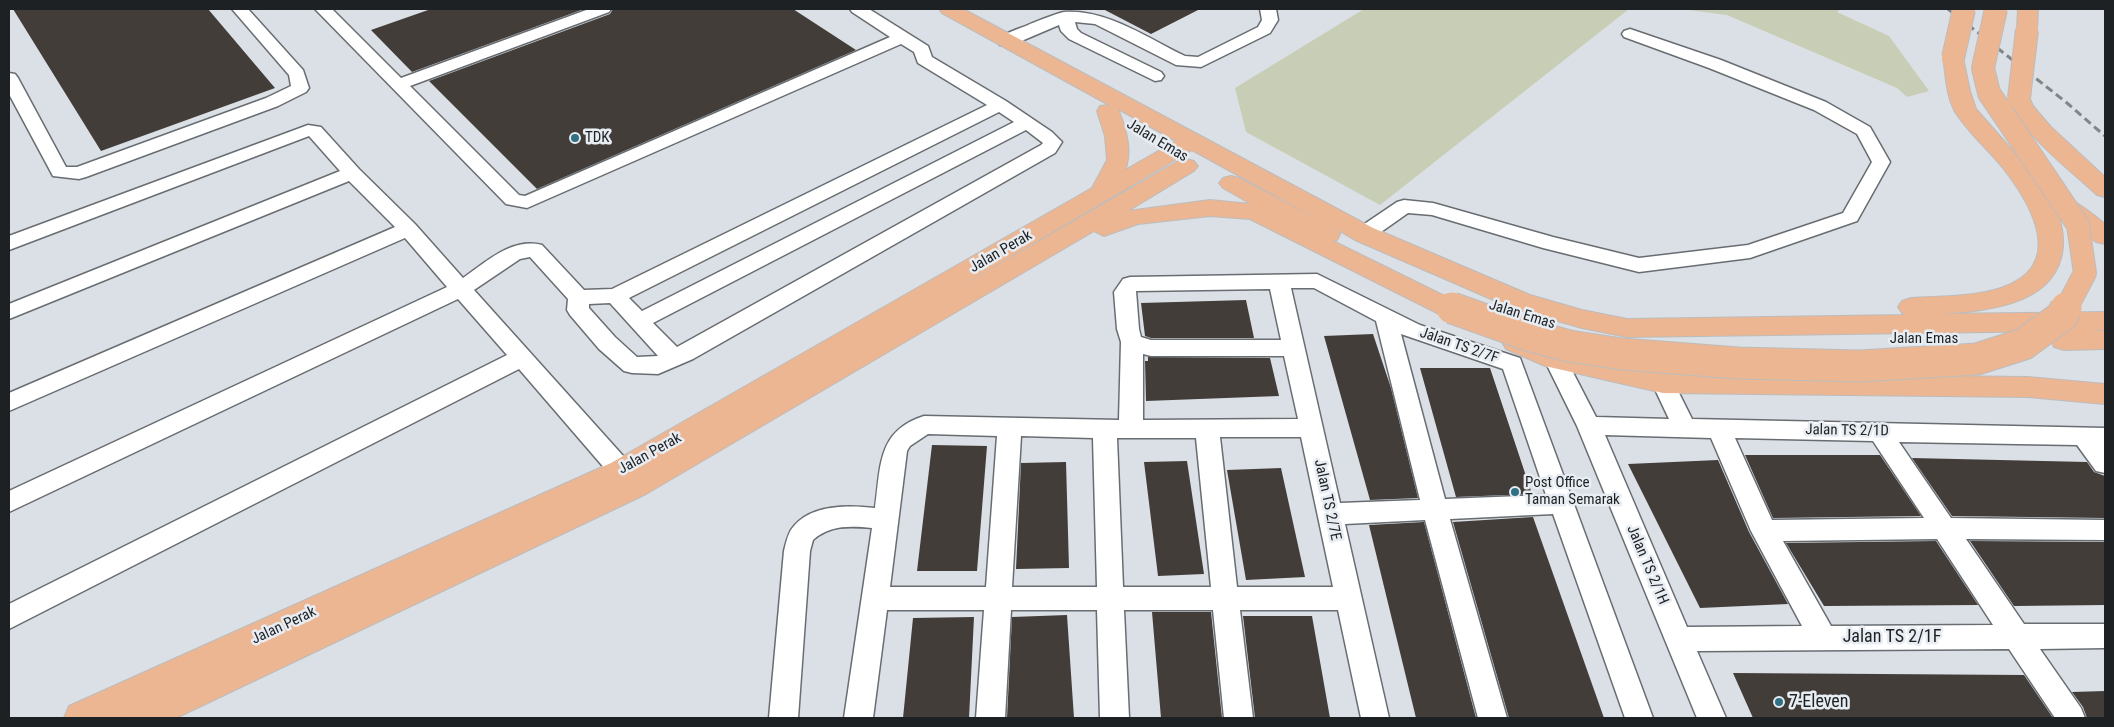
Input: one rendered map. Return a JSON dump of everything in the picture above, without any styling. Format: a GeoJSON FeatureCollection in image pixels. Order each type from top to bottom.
{"type":"FeatureCollection","features":[{"type":"Feature","properties":{"kind":"main road"},"geometry":{"type":"LineString","coordinates":[[1582,319],[1726,320],[1819,315],[1982,300],[2007,295],[2027,288],[2041,277],[2049,262],[2052,244],[2047,217],[2011,163],[1984,135],[1964,108],[1953,58],[1964,9]]}},
{"type":"Feature","properties":{"kind":"main road"},"geometry":{"type":"LineString","coordinates":[[1446,305],[1524,334],[1569,346],[1622,354],[1738,363],[1860,366],[1977,359],[2024,344],[2062,316],[2085,272],[2078,225],[1989,93],[1983,68],[1996,9]]}},
{"type":"Feature","properties":{"kind":"main road"},"geometry":{"type":"LineString","coordinates":[[2028,9],[2019,105],[2044,132],[2105,190]]}},
{"type":"Feature","properties":{"kind":"main road","name":"Jalan Emas"},"geometry":{"type":"LineString","coordinates":[[957,10],[1193,151],[1290,216],[1476,301],[1517,316],[1573,330],[1626,338],[2105,340]]}},
{"type":"Feature","properties":{"kind":"main road","name":"Jalan Emas"},"geometry":{"type":"LineString","coordinates":[[1006,41],[1108,111],[1364,234],[1521,302],[1582,319],[1627,328],[2105,321]]}},
{"type":"Feature","properties":{"kind":"main road"},"geometry":{"type":"LineString","coordinates":[[1953,58],[1983,116],[2060,204],[2105,236]]}},
{"type":"Feature","properties":{"kind":"main road"},"geometry":{"type":"LineString","coordinates":[[1102,193],[1118,160],[1116,136],[1108,111]]}},
{"type":"Feature","properties":{"kind":"main road","name":"Jalan Perak"},"geometry":{"type":"LineString","coordinates":[[82,718],[628,478],[1102,193],[1193,151]]}},
{"type":"Feature","properties":{"kind":"main road","name":"Jalan Perak"},"geometry":{"type":"LineString","coordinates":[[140,718],[628,478],[1050,248],[1193,151]]}},
{"type":"Feature","properties":{"kind":"main road"},"geometry":{"type":"LineString","coordinates":[[1050,248],[1134,217],[1210,208],[1246,210],[1265,216],[1446,305],[1494,332],[1555,359],[1663,383],[2028,387],[2105,394]]}},
{"type":"Feature","properties":{"kind":"street"},"geometry":{"type":"LineString","coordinates":[[9,78],[60,172],[79,173],[272,102],[300,88],[297,74],[240,9]]}},
{"type":"Feature","properties":{"kind":"street"},"geometry":{"type":"LineString","coordinates":[[323,9],[400,84],[513,200],[527,202],[902,37]]}},
{"type":"Feature","properties":{"kind":"street"},"geometry":{"type":"LineString","coordinates":[[400,84],[603,9]]}},
{"type":"Feature","properties":{"kind":"street"},"geometry":{"type":"LineString","coordinates":[[9,502],[460,289],[514,253],[535,250],[579,297],[578,310],[608,343],[632,365],[658,366],[1048,149],[1053,142],[1000,105],[924,59],[922,50],[858,9]]}},
{"type":"Feature","properties":{"kind":"street"},"geometry":{"type":"LineString","coordinates":[[1006,41],[1064,17],[1084,16],[1099,20],[1182,61],[1201,62],[1264,30],[1270,20],[1268,9]]}},
{"type":"Feature","properties":{"kind":"street"},"geometry":{"type":"LineString","coordinates":[[1064,17],[1069,31],[1075,36],[1155,76]]}},
{"type":"Feature","properties":{"kind":"street"},"geometry":{"type":"LineString","coordinates":[[1364,234],[1404,206],[1433,209],[1550,243],[1639,265],[1750,251],[1850,217],[1882,162],[1864,131],[1820,106],[1715,64],[1630,34]]}},
{"type":"Feature","properties":{"kind":"street"},"geometry":{"type":"LineString","coordinates":[[579,297],[615,296],[1000,105]]}},
{"type":"Feature","properties":{"kind":"street"},"geometry":{"type":"LineString","coordinates":[[638,322],[1026,123]]}},
{"type":"Feature","properties":{"kind":"street"},"geometry":{"type":"LineString","coordinates":[[9,242],[308,130],[315,130],[352,173],[408,229],[628,478]]}},
{"type":"Feature","properties":{"kind":"street"},"geometry":{"type":"LineString","coordinates":[[9,312],[352,173]]}},
{"type":"Feature","properties":{"kind":"street"},"geometry":{"type":"LineString","coordinates":[[9,402],[408,229]]}},
{"type":"Feature","properties":{"kind":"street","name":"Jalan TS 2/7E"},"geometry":{"type":"LineString","coordinates":[[1279,281],[1375,718]]}},
{"type":"Feature","properties":{"kind":"street","name":"Jalan TS 2/7F"},"geometry":{"type":"LineString","coordinates":[[1132,342],[1128,329],[1125,292],[1130,284],[1316,281],[1412,330],[1512,364],[1639,718]]}},
{"type":"Feature","properties":{"kind":"street"},"geometry":{"type":"LineString","coordinates":[[615,296],[673,358]]}},
{"type":"Feature","properties":{"kind":"street"},"geometry":{"type":"LineString","coordinates":[[1386,317],[1435,510],[1493,718]]}},
{"type":"Feature","properties":{"kind":"street"},"geometry":{"type":"LineString","coordinates":[[1131,429],[1132,342],[1151,348],[1293,348]]}},
{"type":"Feature","properties":{"kind":"street"},"geometry":{"type":"LineString","coordinates":[[9,617],[521,358]]}},
{"type":"Feature","properties":{"kind":"street","name":"Jalan TS 2/1H"},"geometry":{"type":"LineString","coordinates":[[1555,359],[1589,426],[1711,718]]}},
{"type":"Feature","properties":{"kind":"street"},"geometry":{"type":"LineString","coordinates":[[1663,383],[1685,428]]}},
{"type":"Feature","properties":{"kind":"street"},"geometry":{"type":"LineString","coordinates":[[858,718],[895,451],[901,440],[924,425],[1105,429],[1312,428]]}},
{"type":"Feature","properties":{"kind":"street"},"geometry":{"type":"LineString","coordinates":[[990,718],[1010,426]]}},
{"type":"Feature","properties":{"kind":"street","name":"Jalan TS 2/1D"},"geometry":{"type":"LineString","coordinates":[[1589,426],[2094,436]]}},
{"type":"Feature","properties":{"kind":"street"},"geometry":{"type":"LineString","coordinates":[[1105,429],[1114,718]]}},
{"type":"Feature","properties":{"kind":"street"},"geometry":{"type":"LineString","coordinates":[[1207,429],[1238,718]]}},
{"type":"Feature","properties":{"kind":"street"},"geometry":{"type":"LineString","coordinates":[[1719,429],[1764,531],[1823,638]]}},
{"type":"Feature","properties":{"kind":"street"},"geometry":{"type":"LineString","coordinates":[[1880,432],[2071,718]]}},
{"type":"Feature","properties":{"kind":"street"},"geometry":{"type":"LineString","coordinates":[[2094,436],[2105,464]]}},
{"type":"Feature","properties":{"kind":"street"},"geometry":{"type":"LineString","coordinates":[[1330,514],[1562,504]]}},
{"type":"Feature","properties":{"kind":"street"},"geometry":{"type":"LineString","coordinates":[[783,718],[797,551],[802,534],[820,521],[849,515],[886,519]]}},
{"type":"Feature","properties":{"kind":"street"},"geometry":{"type":"LineString","coordinates":[[1764,531],[1943,528],[2105,530]]}},
{"type":"Feature","properties":{"kind":"street"},"geometry":{"type":"LineString","coordinates":[[875,598],[1349,599]]}},
{"type":"Feature","properties":{"kind":"street","name":"Jalan TS 2/1F"},"geometry":{"type":"LineString","coordinates":[[1678,639],[2105,636]]}},
{"type":"Feature","properties":{"kind":"green space"},"geometry":{"type":"Polygon","coordinates":[[[1364,9],[1629,9],[1380,205],[1246,132],[1235,88],[1364,9]]]}},
{"type":"Feature","properties":{"kind":"green space"},"geometry":{"type":"Polygon","coordinates":[[[1681,9],[1841,9],[1837,12],[1889,36],[1929,91],[1907,97],[1897,88],[1727,15],[1681,9]]]}},
{"type":"Feature","properties":{"kind":"building"},"geometry":{"type":"Polygon","coordinates":[[[13,9],[208,9],[275,88],[101,151],[13,9]]]}},
{"type":"Feature","properties":{"kind":"building"},"geometry":{"type":"Polygon","coordinates":[[[431,9],[584,9],[412,72],[371,30],[431,9]]]}},
{"type":"Feature","properties":{"kind":"building","name":"TDK"},"geometry":{"type":"Polygon","coordinates":[[[613,9],[793,9],[856,50],[537,189],[429,81],[610,14],[613,9]]]}},
{"type":"Feature","properties":{"kind":"building"},"geometry":{"type":"Polygon","coordinates":[[[1103,9],[1200,9],[1151,34],[1103,9]]]}},
{"type":"Feature","properties":{"kind":"building"},"geometry":{"type":"Polygon","coordinates":[[[1246,300],[1254,338],[1151,338],[1145,336],[1141,303],[1246,300]]]}},
{"type":"Feature","properties":{"kind":"building"},"geometry":{"type":"Polygon","coordinates":[[[1373,334],[1391,388],[1418,498],[1370,500],[1324,336],[1373,334]]]}},
{"type":"Feature","properties":{"kind":"building"},"geometry":{"type":"Polygon","coordinates":[[[1148,357],[1270,358],[1279,396],[1146,401],[1145,361],[1148,361],[1148,357]]]}},
{"type":"Feature","properties":{"kind":"building"},"geometry":{"type":"Polygon","coordinates":[[[1420,368],[1490,368],[1532,494],[1456,497],[1420,368]]]}},
{"type":"Feature","properties":{"kind":"building"},"geometry":{"type":"Polygon","coordinates":[[[932,445],[987,446],[977,571],[917,571],[932,445]]]}},
{"type":"Feature","properties":{"kind":"building"},"geometry":{"type":"Polygon","coordinates":[[[1745,455],[1880,455],[1921,516],[1773,518],[1745,455]]]}},
{"type":"Feature","properties":{"kind":"building"},"geometry":{"type":"Polygon","coordinates":[[[1912,458],[2087,462],[2094,472],[2105,476],[2105,518],[1952,516],[1912,458]]]}},
{"type":"Feature","properties":{"kind":"building"},"geometry":{"type":"Polygon","coordinates":[[[1718,460],[1749,532],[1788,604],[1700,608],[1628,464],[1718,460]]]}},
{"type":"Feature","properties":{"kind":"building"},"geometry":{"type":"Polygon","coordinates":[[[1187,461],[1204,574],[1158,576],[1144,462],[1187,461]]]}},
{"type":"Feature","properties":{"kind":"building"},"geometry":{"type":"Polygon","coordinates":[[[1066,462],[1069,568],[1016,569],[1021,463],[1066,462]]]}},
{"type":"Feature","properties":{"kind":"building"},"geometry":{"type":"Polygon","coordinates":[[[1281,468],[1305,577],[1246,580],[1227,470],[1281,468]]]}},
{"type":"Feature","properties":{"kind":"building"},"geometry":{"type":"Polygon","coordinates":[[[1533,517],[1604,718],[1509,718],[1453,522],[1533,517]]]}},
{"type":"Feature","properties":{"kind":"building"},"geometry":{"type":"Polygon","coordinates":[[[1424,522],[1476,718],[1416,718],[1369,525],[1424,522]]]}},
{"type":"Feature","properties":{"kind":"building"},"geometry":{"type":"Polygon","coordinates":[[[1936,541],[1978,605],[1824,606],[1786,543],[1936,541]]]}},
{"type":"Feature","properties":{"kind":"building"},"geometry":{"type":"Polygon","coordinates":[[[1970,541],[2105,542],[2105,605],[2014,606],[1970,541]]]}},
{"type":"Feature","properties":{"kind":"building"},"geometry":{"type":"Polygon","coordinates":[[[1152,612],[1211,612],[1222,718],[1161,718],[1152,612]]]}},
{"type":"Feature","properties":{"kind":"building"},"geometry":{"type":"Polygon","coordinates":[[[1067,615],[1074,718],[1007,718],[1012,617],[1067,615]]]}},
{"type":"Feature","properties":{"kind":"building"},"geometry":{"type":"Polygon","coordinates":[[[1243,616],[1312,616],[1330,718],[1255,718],[1243,616]]]}},
{"type":"Feature","properties":{"kind":"building"},"geometry":{"type":"Polygon","coordinates":[[[974,617],[969,718],[903,718],[913,618],[974,617]]]}},
{"type":"Feature","properties":{"kind":"building"},"geometry":{"type":"Polygon","coordinates":[[[1733,673],[2024,675],[2053,718],[1753,718],[1733,673]]]}},
{"type":"Feature","properties":{"kind":"building"},"geometry":{"type":"Polygon","coordinates":[[[2105,691],[2105,718],[2087,718],[2083,707],[2072,692],[2105,691]]]}},
{"type":"Feature","properties":{"kind":"railway"},"geometry":{"type":"LineString","coordinates":[[1948,9],[2067,103],[2105,136]]}},
{"type":"Feature","properties":{"kind":"place","name":"TDK"},"geometry":{"type":"Point","coordinates":[575,138]}},
{"type":"Feature","properties":{"kind":"place","name":"Post Office Taman Semarak"},"geometry":{"type":"Point","coordinates":[1515,492]}},
{"type":"Feature","properties":{"kind":"place","name":"7-Eleven"},"geometry":{"type":"Point","coordinates":[1779,702]}}]}
